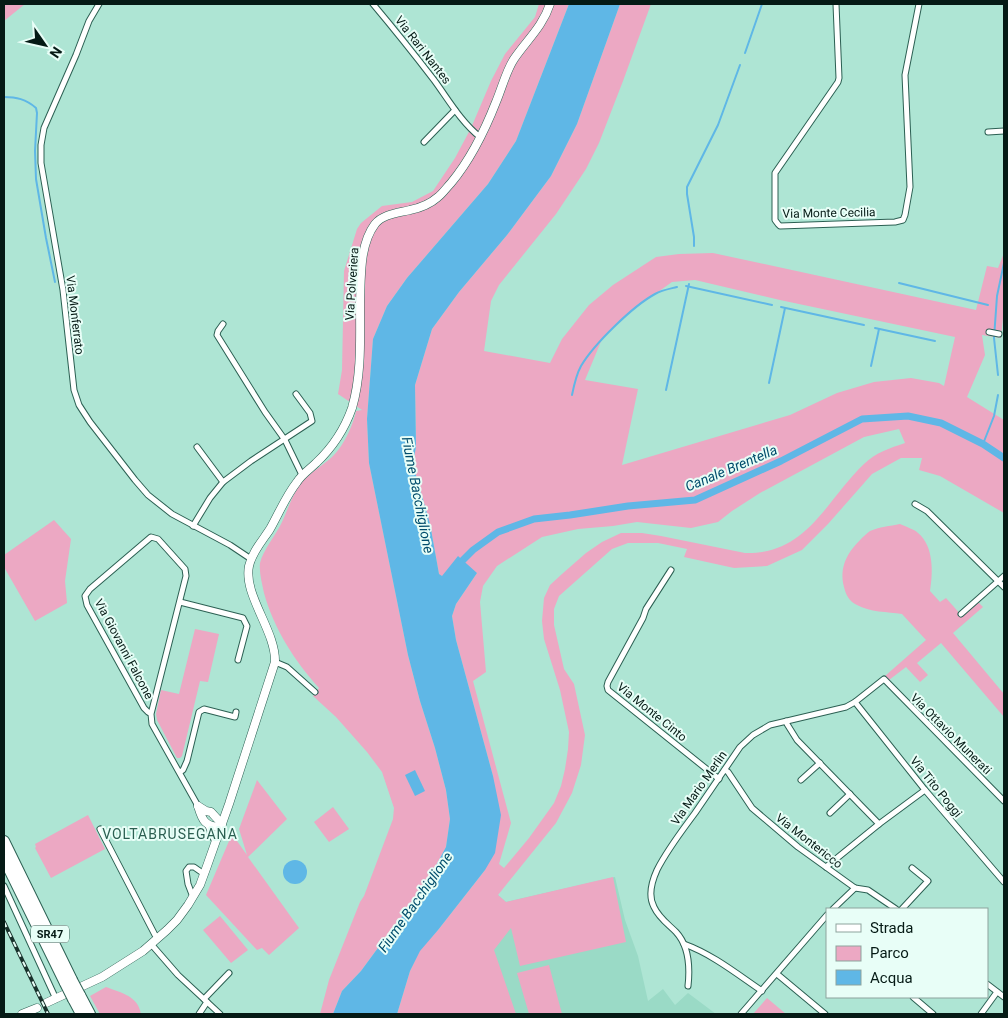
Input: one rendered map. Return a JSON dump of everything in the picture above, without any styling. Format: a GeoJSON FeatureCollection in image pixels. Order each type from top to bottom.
{"type":"FeatureCollection","features":[{"type":"Feature","properties":{"kind":"highway","name":"SR47"},"geometry":{"type":"LineString","coordinates":[[4,841],[69,981]]}},
{"type":"Feature","properties":{"kind":"highway","name":"SR47"},"geometry":{"type":"LineString","coordinates":[[4,859],[77,997],[90,1014]]}},
{"type":"Feature","properties":{"kind":"highway","name":"SR47"},"geometry":{"type":"LineString","coordinates":[[77,997],[81,1014]]}},
{"type":"Feature","properties":{"kind":"street","name":"Via Monferrato"},"geometry":{"type":"LineString","coordinates":[[99,4],[44,128],[42,145],[42,163],[63,290],[74,390],[79,405],[90,422],[148,495],[172,514],[230,545],[251,559]]}},
{"type":"Feature","properties":{"kind":"street","name":"Via Rari Nantes"},"geometry":{"type":"LineString","coordinates":[[373,4],[435,81],[455,110],[473,132],[480,137]]}},
{"type":"Feature","properties":{"kind":"street","name":"Via Polveriera"},"geometry":{"type":"LineString","coordinates":[[275,662],[272,642],[257,607],[250,583],[249,565],[295,484],[329,449],[346,423],[356,393],[359,362],[362,263],[366,242],[375,224],[380,219],[395,213],[421,207],[439,196],[457,175],[471,155],[480,137],[514,59],[539,27],[547,14],[550,4]]}},
{"type":"Feature","properties":{"kind":"street","name":"Via Monte Cecilia"},"geometry":{"type":"LineString","coordinates":[[836,4],[839,78],[836,86],[775,174],[776,220],[780,226],[895,222],[902,220],[905,215],[910,187],[906,75],[919,4]]}},
{"type":"Feature","properties":{"kind":"street"},"geometry":{"type":"LineString","coordinates":[[424,142],[455,110]]}},
{"type":"Feature","properties":{"kind":"street"},"geometry":{"type":"LineString","coordinates":[[988,132],[1004,131]]}},
{"type":"Feature","properties":{"kind":"street"},"geometry":{"type":"LineString","coordinates":[[222,324],[217,335],[264,412],[285,440],[302,475]]}},
{"type":"Feature","properties":{"kind":"street"},"geometry":{"type":"LineString","coordinates":[[989,332],[1000,334]]}},
{"type":"Feature","properties":{"kind":"street"},"geometry":{"type":"LineString","coordinates":[[193,526],[210,498],[223,482],[312,420],[310,413],[296,394]]}},
{"type":"Feature","properties":{"kind":"street"},"geometry":{"type":"LineString","coordinates":[[197,447],[223,482]]}},
{"type":"Feature","properties":{"kind":"street"},"geometry":{"type":"LineString","coordinates":[[915,504],[928,511],[1004,587]]}},
{"type":"Feature","properties":{"kind":"street","name":"Via Giovanni Falcone"},"geometry":{"type":"LineString","coordinates":[[180,602],[186,576],[185,569],[158,539],[151,537],[90,589],[86,596],[88,605],[112,651],[144,708],[151,714],[152,724],[198,806]]}},
{"type":"Feature","properties":{"kind":"street","name":"Via Monte Cinto"},"geometry":{"type":"LineString","coordinates":[[671,570],[646,609],[607,686],[608,690],[719,779]]}},
{"type":"Feature","properties":{"kind":"street"},"geometry":{"type":"LineString","coordinates":[[961,614],[1004,576]]}},
{"type":"Feature","properties":{"kind":"street"},"geometry":{"type":"LineString","coordinates":[[151,714],[180,602],[243,618],[247,626],[238,660]]}},
{"type":"Feature","properties":{"kind":"street"},"geometry":{"type":"LineString","coordinates":[[46,1003],[114,970],[143,951],[177,920],[193,897],[216,843],[275,662],[287,667],[315,692]]}},
{"type":"Feature","properties":{"kind":"street","name":"Via Mario Merlin"},"geometry":{"type":"LineString","coordinates":[[688,986],[687,955],[684,944],[676,932],[659,916],[652,904],[650,895],[656,872],[676,839],[740,747],[753,735],[770,726],[786,721],[846,707],[885,680]]}},
{"type":"Feature","properties":{"kind":"street","name":"Via Ottavio Munerati"},"geometry":{"type":"LineString","coordinates":[[885,680],[1004,801]]}},
{"type":"Feature","properties":{"kind":"street","name":"Via Tito Poggi"},"geometry":{"type":"LineString","coordinates":[[855,702],[925,790],[1004,882]]}},
{"type":"Feature","properties":{"kind":"street"},"geometry":{"type":"LineString","coordinates":[[180,772],[187,761],[199,712],[204,709],[235,717],[236,712]]}},
{"type":"Feature","properties":{"kind":"street"},"geometry":{"type":"LineString","coordinates":[[786,721],[797,740],[879,824]]}},
{"type":"Feature","properties":{"kind":"street"},"geometry":{"type":"LineString","coordinates":[[801,780],[820,763]]}},
{"type":"Feature","properties":{"kind":"street","name":"Via Montericco"},"geometry":{"type":"LineString","coordinates":[[725,770],[752,808],[798,847],[855,888],[868,890],[895,908]]}},
{"type":"Feature","properties":{"kind":"street"},"geometry":{"type":"LineString","coordinates":[[826,867],[925,790]]}},
{"type":"Feature","properties":{"kind":"street"},"geometry":{"type":"LineString","coordinates":[[830,813],[850,794]]}},
{"type":"Feature","properties":{"kind":"street"},"geometry":{"type":"LineString","coordinates":[[198,806],[211,812],[222,810],[229,804]]}},
{"type":"Feature","properties":{"kind":"street"},"geometry":{"type":"LineString","coordinates":[[198,806],[216,843]]}},
{"type":"Feature","properties":{"kind":"street"},"geometry":{"type":"LineString","coordinates":[[211,812],[221,826]]}},
{"type":"Feature","properties":{"kind":"street"},"geometry":{"type":"LineString","coordinates":[[207,824],[210,827],[221,826]]}},
{"type":"Feature","properties":{"kind":"street"},"geometry":{"type":"LineString","coordinates":[[100,829],[155,935],[155,941],[178,975],[220,1014]]}},
{"type":"Feature","properties":{"kind":"street"},"geometry":{"type":"LineString","coordinates":[[193,897],[186,871],[189,867],[194,867],[204,874]]}},
{"type":"Feature","properties":{"kind":"street"},"geometry":{"type":"LineString","coordinates":[[903,908],[928,881],[912,868]]}},
{"type":"Feature","properties":{"kind":"street"},"geometry":{"type":"LineString","coordinates":[[4,886],[56,999]]}},
{"type":"Feature","properties":{"kind":"street"},"geometry":{"type":"LineString","coordinates":[[834,908],[855,888]]}},
{"type":"Feature","properties":{"kind":"street"},"geometry":{"type":"LineString","coordinates":[[741,1014],[826,918]]}},
{"type":"Feature","properties":{"kind":"street"},"geometry":{"type":"LineString","coordinates":[[684,944],[721,964],[762,991]]}},
{"type":"Feature","properties":{"kind":"street"},"geometry":{"type":"LineString","coordinates":[[199,1014],[205,1001],[228,973]]}},
{"type":"Feature","properties":{"kind":"street"},"geometry":{"type":"LineString","coordinates":[[777,974],[825,1014]]}},
{"type":"Feature","properties":{"kind":"street"},"geometry":{"type":"LineString","coordinates":[[988,985],[1004,997]]}},
{"type":"Feature","properties":{"kind":"street"},"geometry":{"type":"LineString","coordinates":[[981,1014],[997,992]]}},
{"type":"Feature","properties":{"kind":"street"},"geometry":{"type":"LineString","coordinates":[[914,998],[933,1014]]}},
{"type":"Feature","properties":{"kind":"street"},"geometry":{"type":"LineString","coordinates":[[22,1014],[36,1008]]}},
{"type":"Feature","properties":{"kind":"shaded area"},"geometry":{"type":"Polygon","coordinates":[[[615,877],[625,920],[638,956],[648,1001],[663,989],[675,1005],[688,993],[716,1014],[462,1014],[498,895],[506,902],[615,877]]]}},
{"type":"Feature","properties":{"kind":"green space"},"geometry":{"type":"Polygon","coordinates":[[[4,4],[25,4],[4,21],[4,4]]]}},
{"type":"Feature","properties":{"kind":"green space"},"geometry":{"type":"Polygon","coordinates":[[[539,4],[569,4],[516,141],[488,184],[407,278],[387,306],[373,339],[367,419],[369,463],[408,655],[446,790],[450,819],[446,847],[432,873],[405,913],[361,971],[342,991],[333,1014],[320,1014],[329,980],[364,896],[393,819],[394,808],[382,772],[336,717],[313,696],[319,688],[293,655],[273,619],[264,593],[260,563],[299,486],[309,475],[336,453],[347,436],[356,411],[362,410],[338,394],[342,370],[344,271],[357,229],[361,223],[382,206],[412,202],[433,191],[455,158],[471,128],[505,54],[535,17],[539,4]]]}},
{"type":"Feature","properties":{"kind":"green space"},"geometry":{"type":"Polygon","coordinates":[[[620,4],[651,4],[599,143],[586,169],[556,214],[499,285],[491,301],[484,351],[550,363],[562,339],[589,305],[613,285],[656,257],[713,253],[976,310],[987,266],[998,268],[1004,253],[1004,308],[1001,338],[982,335],[985,355],[967,397],[1004,420],[1004,513],[940,476],[919,470],[922,458],[901,458],[872,474],[828,524],[802,550],[767,566],[734,568],[684,557],[687,549],[658,543],[628,543],[612,549],[559,596],[554,609],[554,625],[564,669],[574,684],[585,735],[581,765],[572,793],[556,823],[498,895],[506,902],[613,877],[626,942],[520,966],[511,928],[494,950],[516,1014],[397,1014],[410,971],[420,950],[485,870],[493,776],[456,640],[452,616],[456,604],[477,573],[441,576],[439,574],[430,524],[413,465],[416,446],[415,385],[432,329],[551,176],[577,124],[620,4]],[[695,280],[672,282],[630,312],[602,339],[585,380],[638,389],[622,465],[790,415],[837,393],[874,382],[911,378],[939,383],[944,386],[955,337],[695,280]],[[899,429],[864,437],[760,493],[718,522],[691,528],[637,522],[578,529],[542,537],[497,566],[483,586],[480,602],[486,672],[473,681],[511,823],[499,864],[504,868],[529,838],[554,803],[565,769],[569,732],[560,690],[544,639],[542,621],[544,598],[550,585],[586,553],[602,542],[621,533],[642,533],[661,536],[745,553],[766,551],[784,545],[814,523],[868,460],[883,451],[905,443],[899,429]]]}},
{"type":"Feature","properties":{"kind":"green space"},"geometry":{"type":"Polygon","coordinates":[[[54,520],[71,539],[65,581],[67,603],[35,621],[4,567],[4,555],[54,520]]]}},
{"type":"Feature","properties":{"kind":"green space"},"geometry":{"type":"Polygon","coordinates":[[[900,524],[916,532],[927,545],[932,568],[930,591],[940,602],[946,598],[962,616],[978,602],[983,607],[953,633],[1004,694],[1004,717],[941,643],[917,663],[928,675],[920,682],[906,667],[889,680],[885,676],[926,640],[902,614],[867,609],[852,602],[845,590],[843,567],[848,555],[856,544],[870,531],[900,524]]]}},
{"type":"Feature","properties":{"kind":"green space"},"geometry":{"type":"Polygon","coordinates":[[[195,629],[219,634],[208,682],[200,681],[182,756],[177,758],[157,720],[156,714],[161,690],[179,694],[195,629]]]}},
{"type":"Feature","properties":{"kind":"green space"},"geometry":{"type":"Polygon","coordinates":[[[257,780],[287,819],[248,857],[299,928],[269,955],[262,948],[257,950],[206,895],[232,834],[247,855],[239,829],[257,780]]]}},
{"type":"Feature","properties":{"kind":"green space"},"geometry":{"type":"Polygon","coordinates":[[[333,807],[349,829],[329,842],[314,822],[333,807]]]}},
{"type":"Feature","properties":{"kind":"green space"},"geometry":{"type":"Polygon","coordinates":[[[88,815],[105,849],[51,878],[35,848],[35,844],[88,815]]]}},
{"type":"Feature","properties":{"kind":"green space"},"geometry":{"type":"Polygon","coordinates":[[[220,916],[248,950],[231,963],[203,930],[220,916]]]}},
{"type":"Feature","properties":{"kind":"green space"},"geometry":{"type":"Polygon","coordinates":[[[549,965],[562,1014],[529,1014],[517,973],[549,965]]]}},
{"type":"Feature","properties":{"kind":"green space"},"geometry":{"type":"Polygon","coordinates":[[[106,987],[133,999],[137,1003],[141,1014],[100,1014],[90,996],[106,987]]]}},
{"type":"Feature","properties":{"kind":"green space"},"geometry":{"type":"Polygon","coordinates":[[[767,998],[786,1014],[753,1014],[767,998]]]}},
{"type":"Feature","properties":{"kind":"water","name":"Fiume Bacchiglione"},"geometry":{"type":"Polygon","coordinates":[[[569,4],[620,4],[577,124],[551,176],[432,329],[415,385],[416,446],[413,465],[430,524],[439,574],[442,576],[458,556],[477,573],[456,604],[452,616],[456,640],[493,776],[501,815],[495,853],[485,870],[420,951],[410,971],[397,1014],[333,1014],[342,991],[361,971],[405,913],[432,873],[446,847],[450,819],[446,790],[408,655],[369,463],[367,419],[373,339],[387,306],[407,278],[488,184],[516,141],[569,4]]]}},
{"type":"Feature","properties":{"kind":"water"},"geometry":{"type":"Polygon","coordinates":[[[415,770],[425,791],[415,796],[405,775],[415,770]]]}},
{"type":"Feature","properties":{"kind":"water"},"geometry":{"type":"Polygon","coordinates":[[[295,860],[304,863],[307,872],[304,881],[295,884],[286,881],[283,872],[286,863],[295,860]]]}},
{"type":"Feature","properties":{"kind":"waterway"},"geometry":{"type":"LineString","coordinates":[[745,53],[762,4]]}},
{"type":"Feature","properties":{"kind":"waterway"},"geometry":{"type":"LineString","coordinates":[[694,246],[687,187],[718,125],[740,65]]}},
{"type":"Feature","properties":{"kind":"waterway"},"geometry":{"type":"LineString","coordinates":[[4,97],[21,99],[36,108],[36,179],[55,282]]}},
{"type":"Feature","properties":{"kind":"waterway"},"geometry":{"type":"LineString","coordinates":[[998,375],[994,338],[997,296],[1004,263]]}},
{"type":"Feature","properties":{"kind":"waterway"},"geometry":{"type":"LineString","coordinates":[[899,283],[988,305]]}},
{"type":"Feature","properties":{"kind":"waterway"},"geometry":{"type":"LineString","coordinates":[[666,390],[689,284]]}},
{"type":"Feature","properties":{"kind":"waterway"},"geometry":{"type":"LineString","coordinates":[[686,286],[772,305]]}},
{"type":"Feature","properties":{"kind":"waterway"},"geometry":{"type":"LineString","coordinates":[[572,395],[576,376],[581,366],[604,337],[625,316],[646,300],[655,294],[677,287]]}},
{"type":"Feature","properties":{"kind":"waterway"},"geometry":{"type":"LineString","coordinates":[[781,307],[864,325]]}},
{"type":"Feature","properties":{"kind":"waterway"},"geometry":{"type":"LineString","coordinates":[[769,383],[785,308]]}},
{"type":"Feature","properties":{"kind":"waterway"},"geometry":{"type":"LineString","coordinates":[[875,328],[935,341]]}},
{"type":"Feature","properties":{"kind":"waterway"},"geometry":{"type":"LineString","coordinates":[[871,366],[879,329]]}},
{"type":"Feature","properties":{"kind":"waterway"},"geometry":{"type":"LineString","coordinates":[[983,444],[994,416],[998,395]]}},
{"type":"Feature","properties":{"kind":"waterway","name":"Canale Brentella"},"geometry":{"type":"LineString","coordinates":[[457,566],[473,550],[498,532],[534,519],[628,506],[695,500],[781,461],[862,419],[908,416],[941,423],[983,444],[1004,458]]}},
{"type":"Feature","properties":{"kind":"railway"},"geometry":{"type":"LineString","coordinates":[[4,922],[48,1014]]}},
{"type":"Feature","properties":{"kind":"district","name":"VOLTABRUSEGANA"},"geometry":{"type":"Point","coordinates":[170,834]}}]}
